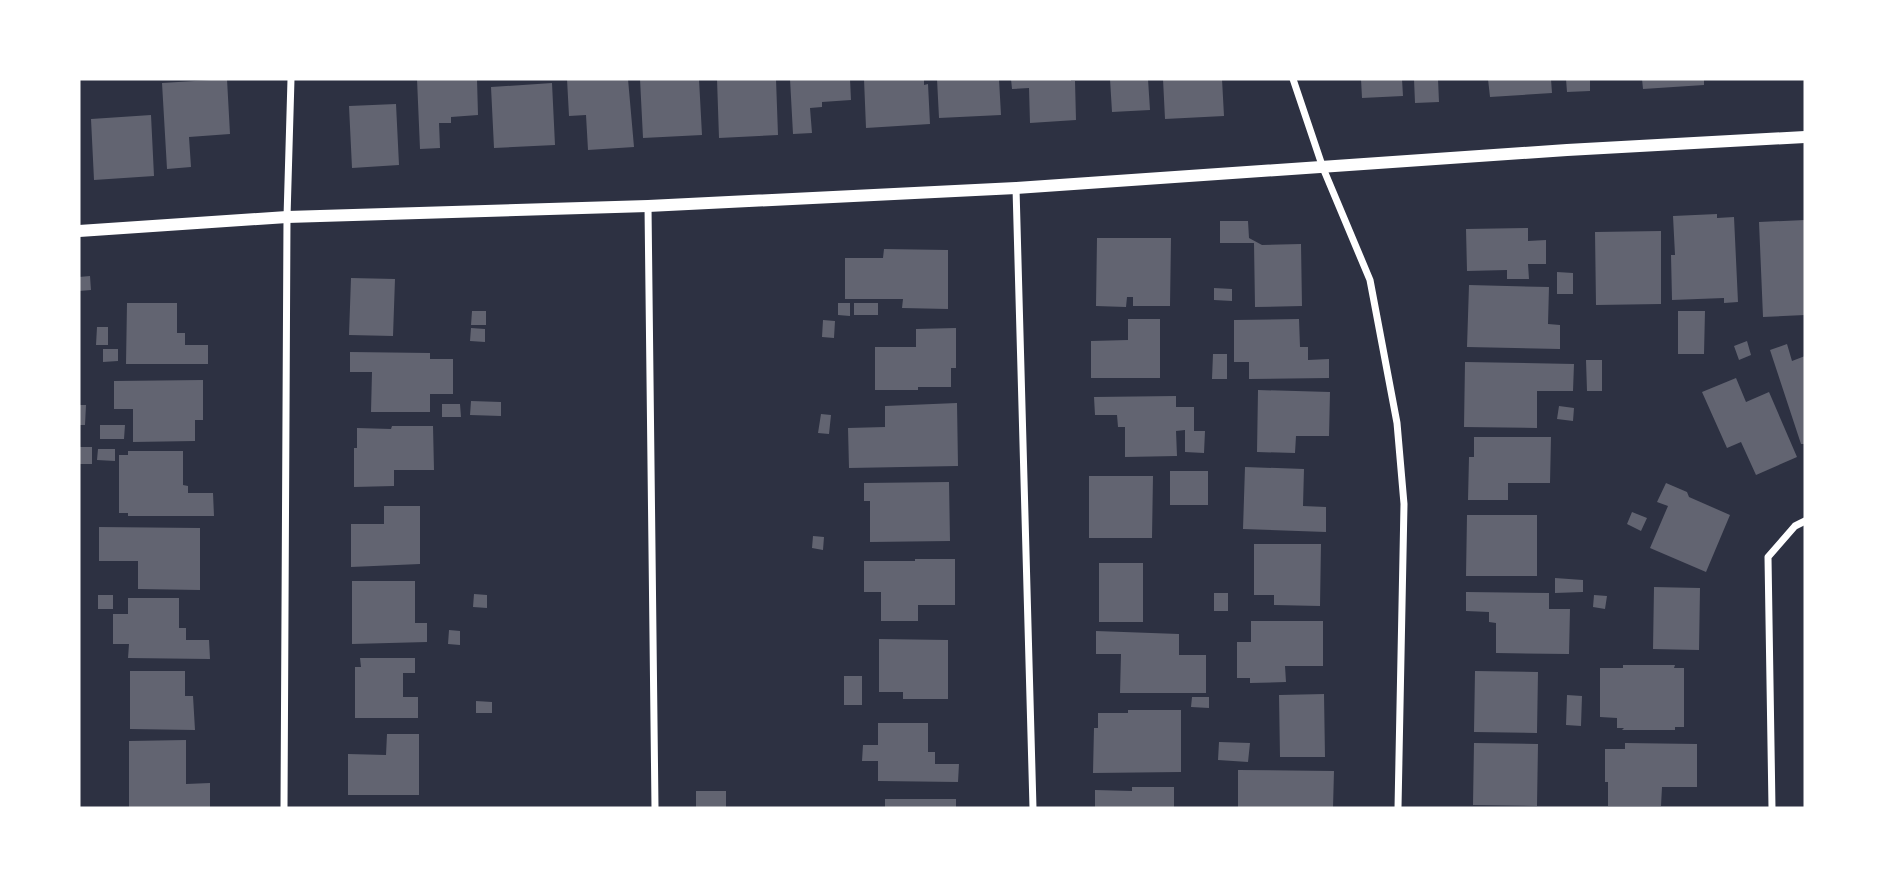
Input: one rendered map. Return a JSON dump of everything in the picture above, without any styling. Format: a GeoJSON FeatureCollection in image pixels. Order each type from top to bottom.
{"type":"FeatureCollection","features":[{"type":"Feature","properties":{"kind":"street"},"geometry":{"type":"LineString","coordinates":[[284,808],[287,218],[291,79]]}},
{"type":"Feature","properties":{"kind":"street"},"geometry":{"type":"LineString","coordinates":[[1293,79],[1323,168],[1370,279],[1397,423],[1404,504],[1398,808]]}},
{"type":"Feature","properties":{"kind":"street"},"geometry":{"type":"LineString","coordinates":[[79,231],[287,218],[648,206],[1016,188],[1554,151],[1805,137]]}},
{"type":"Feature","properties":{"kind":"street"},"geometry":{"type":"LineString","coordinates":[[1016,188],[1033,808]]}},
{"type":"Feature","properties":{"kind":"street"},"geometry":{"type":"LineString","coordinates":[[648,206],[655,808]]}},
{"type":"Feature","properties":{"kind":"street"},"geometry":{"type":"LineString","coordinates":[[1772,808],[1768,557],[1795,526],[1805,521]]}},
{"type":"Feature","properties":{"kind":"building"},"geometry":{"type":"Polygon","coordinates":[[[227,79],[230,134],[189,137],[191,167],[167,169],[162,83],[227,79]]]}},
{"type":"Feature","properties":{"kind":"building"},"geometry":{"type":"Polygon","coordinates":[[[417,79],[477,79],[478,115],[451,117],[451,123],[439,123],[440,148],[420,149],[417,79]]]}},
{"type":"Feature","properties":{"kind":"building"},"geometry":{"type":"Polygon","coordinates":[[[567,79],[628,79],[634,147],[588,150],[586,115],[569,116],[567,79]]]}},
{"type":"Feature","properties":{"kind":"building"},"geometry":{"type":"Polygon","coordinates":[[[640,79],[699,79],[702,135],[643,138],[640,79]]]}},
{"type":"Feature","properties":{"kind":"building"},"geometry":{"type":"Polygon","coordinates":[[[717,79],[776,79],[778,135],[719,138],[717,79]]]}},
{"type":"Feature","properties":{"kind":"building"},"geometry":{"type":"Polygon","coordinates":[[[790,79],[850,79],[851,100],[822,102],[822,107],[810,108],[812,133],[793,134],[790,79]]]}},
{"type":"Feature","properties":{"kind":"building"},"geometry":{"type":"Polygon","coordinates":[[[864,79],[924,79],[924,85],[928,84],[930,124],[866,128],[864,79]]]}},
{"type":"Feature","properties":{"kind":"building"},"geometry":{"type":"Polygon","coordinates":[[[937,79],[999,79],[1001,115],[939,118],[937,79]]]}},
{"type":"Feature","properties":{"kind":"building"},"geometry":{"type":"Polygon","coordinates":[[[1011,79],[1075,81],[1076,120],[1030,123],[1029,88],[1012,89],[1011,79]]]}},
{"type":"Feature","properties":{"kind":"building"},"geometry":{"type":"Polygon","coordinates":[[[1110,79],[1148,79],[1150,110],[1112,112],[1110,79]]]}},
{"type":"Feature","properties":{"kind":"building"},"geometry":{"type":"Polygon","coordinates":[[[1163,79],[1222,79],[1224,116],[1165,119],[1163,79]]]}},
{"type":"Feature","properties":{"kind":"building"},"geometry":{"type":"Polygon","coordinates":[[[1361,79],[1402,79],[1403,96],[1362,98],[1361,79]]]}},
{"type":"Feature","properties":{"kind":"building"},"geometry":{"type":"Polygon","coordinates":[[[1414,79],[1438,79],[1439,102],[1415,103],[1414,79]]]}},
{"type":"Feature","properties":{"kind":"building"},"geometry":{"type":"Polygon","coordinates":[[[1488,79],[1551,79],[1552,93],[1490,97],[1488,79]]]}},
{"type":"Feature","properties":{"kind":"building"},"geometry":{"type":"Polygon","coordinates":[[[1566,79],[1590,79],[1590,91],[1567,92],[1566,79]]]}},
{"type":"Feature","properties":{"kind":"building"},"geometry":{"type":"Polygon","coordinates":[[[1642,79],[1704,79],[1704,85],[1643,89],[1642,79]]]}},
{"type":"Feature","properties":{"kind":"building"},"geometry":{"type":"Polygon","coordinates":[[[552,83],[555,145],[494,148],[491,87],[552,83]]]}},
{"type":"Feature","properties":{"kind":"building"},"geometry":{"type":"Polygon","coordinates":[[[396,104],[399,165],[352,168],[349,106],[396,104]]]}},
{"type":"Feature","properties":{"kind":"building"},"geometry":{"type":"Polygon","coordinates":[[[151,115],[154,176],[94,180],[91,119],[151,115]]]}},
{"type":"Feature","properties":{"kind":"building"},"geometry":{"type":"Polygon","coordinates":[[[1717,214],[1717,218],[1734,217],[1738,302],[1724,303],[1724,298],[1672,300],[1671,255],[1675,255],[1673,216],[1717,214]]]}},
{"type":"Feature","properties":{"kind":"building"},"geometry":{"type":"Polygon","coordinates":[[[1805,220],[1805,315],[1763,317],[1759,222],[1805,220]]]}},
{"type":"Feature","properties":{"kind":"building"},"geometry":{"type":"Polygon","coordinates":[[[1220,221],[1248,221],[1249,238],[1262,245],[1301,244],[1302,306],[1255,307],[1254,243],[1220,243],[1220,221]]]}},
{"type":"Feature","properties":{"kind":"building"},"geometry":{"type":"Polygon","coordinates":[[[1528,228],[1528,241],[1546,240],[1546,264],[1528,264],[1529,279],[1507,279],[1507,270],[1467,271],[1466,229],[1528,228]]]}},
{"type":"Feature","properties":{"kind":"building"},"geometry":{"type":"Polygon","coordinates":[[[1661,231],[1661,304],[1596,305],[1595,232],[1661,231]]]}},
{"type":"Feature","properties":{"kind":"building"},"geometry":{"type":"Polygon","coordinates":[[[1097,238],[1171,238],[1170,306],[1133,306],[1133,297],[1127,297],[1126,307],[1096,306],[1097,238]]]}},
{"type":"Feature","properties":{"kind":"building"},"geometry":{"type":"Polygon","coordinates":[[[884,249],[948,250],[948,309],[902,308],[903,299],[845,299],[845,258],[883,258],[884,249]]]}},
{"type":"Feature","properties":{"kind":"building"},"geometry":{"type":"Polygon","coordinates":[[[1557,272],[1573,273],[1573,294],[1557,294],[1557,272]]]}},
{"type":"Feature","properties":{"kind":"building"},"geometry":{"type":"Polygon","coordinates":[[[90,276],[91,290],[79,291],[79,277],[90,276]]]}},
{"type":"Feature","properties":{"kind":"building"},"geometry":{"type":"Polygon","coordinates":[[[351,278],[395,279],[393,336],[349,335],[351,278]]]}},
{"type":"Feature","properties":{"kind":"building"},"geometry":{"type":"Polygon","coordinates":[[[1469,285],[1549,287],[1548,324],[1560,325],[1560,349],[1467,347],[1469,285]]]}},
{"type":"Feature","properties":{"kind":"building"},"geometry":{"type":"Polygon","coordinates":[[[1214,288],[1232,289],[1232,301],[1214,300],[1214,288]]]}},
{"type":"Feature","properties":{"kind":"building"},"geometry":{"type":"Polygon","coordinates":[[[127,303],[177,303],[177,333],[185,333],[185,345],[208,345],[208,364],[126,364],[127,303]]]}},
{"type":"Feature","properties":{"kind":"building"},"geometry":{"type":"Polygon","coordinates":[[[838,303],[850,303],[850,316],[838,315],[838,303]]]}},
{"type":"Feature","properties":{"kind":"building"},"geometry":{"type":"Polygon","coordinates":[[[854,303],[878,303],[878,315],[854,315],[854,303]]]}},
{"type":"Feature","properties":{"kind":"building"},"geometry":{"type":"Polygon","coordinates":[[[472,311],[486,311],[486,325],[471,325],[472,311]]]}},
{"type":"Feature","properties":{"kind":"building"},"geometry":{"type":"Polygon","coordinates":[[[1678,311],[1705,311],[1704,354],[1678,354],[1678,311]]]}},
{"type":"Feature","properties":{"kind":"building"},"geometry":{"type":"Polygon","coordinates":[[[1128,319],[1160,319],[1160,378],[1091,378],[1091,341],[1128,340],[1128,319]]]}},
{"type":"Feature","properties":{"kind":"building"},"geometry":{"type":"Polygon","coordinates":[[[1299,319],[1300,347],[1308,347],[1308,360],[1329,359],[1329,378],[1249,379],[1249,362],[1234,362],[1234,320],[1299,319]]]}},
{"type":"Feature","properties":{"kind":"building"},"geometry":{"type":"Polygon","coordinates":[[[823,320],[835,321],[834,338],[822,337],[823,320]]]}},
{"type":"Feature","properties":{"kind":"building"},"geometry":{"type":"Polygon","coordinates":[[[97,327],[108,327],[108,345],[96,345],[97,327]]]}},
{"type":"Feature","properties":{"kind":"building"},"geometry":{"type":"Polygon","coordinates":[[[471,328],[485,329],[485,342],[470,341],[471,328]]]}},
{"type":"Feature","properties":{"kind":"building"},"geometry":{"type":"Polygon","coordinates":[[[956,328],[956,368],[951,368],[951,387],[875,390],[875,347],[916,347],[916,329],[956,328]]]}},
{"type":"Feature","properties":{"kind":"building"},"geometry":{"type":"Polygon","coordinates":[[[1747,341],[1751,355],[1739,360],[1734,346],[1747,341]]]}},
{"type":"Feature","properties":{"kind":"building"},"geometry":{"type":"Polygon","coordinates":[[[1787,344],[1792,361],[1805,356],[1805,444],[1801,444],[1770,350],[1787,344]]]}},
{"type":"Feature","properties":{"kind":"building"},"geometry":{"type":"Polygon","coordinates":[[[103,349],[118,349],[118,361],[103,362],[103,349]]]}},
{"type":"Feature","properties":{"kind":"building"},"geometry":{"type":"Polygon","coordinates":[[[350,352],[430,353],[430,359],[453,359],[453,394],[430,394],[430,412],[371,412],[372,372],[350,372],[350,352]]]}},
{"type":"Feature","properties":{"kind":"building"},"geometry":{"type":"Polygon","coordinates":[[[1213,354],[1227,354],[1227,379],[1212,379],[1213,354]]]}},
{"type":"Feature","properties":{"kind":"building"},"geometry":{"type":"Polygon","coordinates":[[[1586,360],[1602,360],[1602,391],[1587,391],[1586,360]]]}},
{"type":"Feature","properties":{"kind":"building"},"geometry":{"type":"Polygon","coordinates":[[[1465,362],[1574,364],[1573,391],[1537,391],[1537,428],[1464,427],[1465,362]]]}},
{"type":"Feature","properties":{"kind":"building"},"geometry":{"type":"Polygon","coordinates":[[[1736,378],[1746,402],[1769,392],[1797,457],[1756,475],[1741,442],[1727,448],[1702,392],[1736,378]]]}},
{"type":"Feature","properties":{"kind":"building"},"geometry":{"type":"Polygon","coordinates":[[[203,380],[203,420],[195,420],[195,441],[133,442],[133,409],[114,409],[114,381],[203,380]]]}},
{"type":"Feature","properties":{"kind":"building"},"geometry":{"type":"Polygon","coordinates":[[[1258,390],[1330,392],[1329,436],[1296,436],[1295,453],[1257,452],[1258,390]]]}},
{"type":"Feature","properties":{"kind":"building"},"geometry":{"type":"Polygon","coordinates":[[[1176,396],[1176,407],[1194,407],[1194,431],[1205,431],[1204,453],[1185,452],[1185,430],[1176,431],[1177,456],[1125,457],[1125,427],[1118,427],[1117,415],[1095,415],[1094,397],[1176,396]]]}},
{"type":"Feature","properties":{"kind":"building"},"geometry":{"type":"Polygon","coordinates":[[[471,401],[501,402],[501,416],[470,415],[471,401]]]}},
{"type":"Feature","properties":{"kind":"building"},"geometry":{"type":"Polygon","coordinates":[[[957,403],[958,466],[849,468],[848,428],[885,427],[885,406],[957,403]]]}},
{"type":"Feature","properties":{"kind":"building"},"geometry":{"type":"Polygon","coordinates":[[[442,404],[460,404],[461,417],[442,417],[442,404]]]}},
{"type":"Feature","properties":{"kind":"building"},"geometry":{"type":"Polygon","coordinates":[[[79,405],[86,405],[85,425],[79,425],[79,405]]]}},
{"type":"Feature","properties":{"kind":"building"},"geometry":{"type":"Polygon","coordinates":[[[1559,406],[1574,408],[1573,421],[1557,419],[1559,406]]]}},
{"type":"Feature","properties":{"kind":"building"},"geometry":{"type":"Polygon","coordinates":[[[821,414],[831,415],[829,434],[818,433],[821,414]]]}},
{"type":"Feature","properties":{"kind":"building"},"geometry":{"type":"Polygon","coordinates":[[[100,425],[125,425],[124,439],[100,439],[100,425]]]}},
{"type":"Feature","properties":{"kind":"building"},"geometry":{"type":"Polygon","coordinates":[[[392,426],[433,426],[434,470],[394,470],[394,486],[354,487],[357,428],[391,429],[392,426]]]}},
{"type":"Feature","properties":{"kind":"building"},"geometry":{"type":"Polygon","coordinates":[[[1474,437],[1551,437],[1550,483],[1508,483],[1508,500],[1468,500],[1469,457],[1474,457],[1474,437]]]}},
{"type":"Feature","properties":{"kind":"building"},"geometry":{"type":"Polygon","coordinates":[[[79,447],[92,447],[92,464],[79,464],[79,447]]]}},
{"type":"Feature","properties":{"kind":"building"},"geometry":{"type":"Polygon","coordinates":[[[98,449],[115,449],[115,461],[97,460],[98,449]]]}},
{"type":"Feature","properties":{"kind":"building"},"geometry":{"type":"Polygon","coordinates":[[[128,451],[183,451],[183,485],[188,486],[188,493],[213,493],[214,516],[128,516],[128,513],[119,513],[119,455],[128,455],[128,451]]]}},
{"type":"Feature","properties":{"kind":"building"},"geometry":{"type":"Polygon","coordinates":[[[1245,467],[1304,469],[1303,506],[1326,507],[1326,532],[1243,529],[1245,467]]]}},
{"type":"Feature","properties":{"kind":"building"},"geometry":{"type":"Polygon","coordinates":[[[1170,471],[1208,471],[1208,505],[1170,505],[1170,471]]]}},
{"type":"Feature","properties":{"kind":"building"},"geometry":{"type":"Polygon","coordinates":[[[1089,476],[1153,476],[1152,538],[1089,538],[1089,476]]]}},
{"type":"Feature","properties":{"kind":"building"},"geometry":{"type":"Polygon","coordinates":[[[949,482],[950,541],[870,542],[870,501],[864,501],[864,483],[949,482]]]}},
{"type":"Feature","properties":{"kind":"building"},"geometry":{"type":"Polygon","coordinates":[[[1666,483],[1687,492],[1689,497],[1730,515],[1706,572],[1650,548],[1668,506],[1657,502],[1666,483]]]}},
{"type":"Feature","properties":{"kind":"building"},"geometry":{"type":"Polygon","coordinates":[[[384,506],[420,506],[420,564],[351,567],[351,524],[384,524],[384,506]]]}},
{"type":"Feature","properties":{"kind":"building"},"geometry":{"type":"Polygon","coordinates":[[[1632,512],[1647,518],[1641,531],[1627,524],[1632,512]]]}},
{"type":"Feature","properties":{"kind":"building"},"geometry":{"type":"Polygon","coordinates":[[[1467,515],[1537,515],[1537,576],[1466,576],[1467,515]]]}},
{"type":"Feature","properties":{"kind":"building"},"geometry":{"type":"Polygon","coordinates":[[[99,527],[200,528],[200,590],[138,589],[138,561],[99,561],[99,527]]]}},
{"type":"Feature","properties":{"kind":"building"},"geometry":{"type":"Polygon","coordinates":[[[813,536],[824,537],[823,550],[812,548],[813,536]]]}},
{"type":"Feature","properties":{"kind":"building"},"geometry":{"type":"Polygon","coordinates":[[[1254,544],[1321,544],[1320,606],[1274,605],[1274,595],[1254,595],[1254,544]]]}},
{"type":"Feature","properties":{"kind":"building"},"geometry":{"type":"Polygon","coordinates":[[[955,559],[955,605],[918,605],[918,621],[881,621],[881,592],[864,592],[864,561],[955,559]]]}},
{"type":"Feature","properties":{"kind":"building"},"geometry":{"type":"Polygon","coordinates":[[[1099,563],[1143,563],[1143,622],[1099,622],[1099,563]]]}},
{"type":"Feature","properties":{"kind":"building"},"geometry":{"type":"Polygon","coordinates":[[[1555,578],[1583,580],[1583,592],[1555,593],[1555,578]]]}},
{"type":"Feature","properties":{"kind":"building"},"geometry":{"type":"Polygon","coordinates":[[[352,581],[415,581],[415,623],[427,623],[427,642],[352,644],[352,581]]]}},
{"type":"Feature","properties":{"kind":"building"},"geometry":{"type":"Polygon","coordinates":[[[1654,587],[1700,588],[1699,650],[1653,649],[1654,587]]]}},
{"type":"Feature","properties":{"kind":"building"},"geometry":{"type":"Polygon","coordinates":[[[1466,592],[1549,593],[1549,609],[1570,609],[1569,654],[1496,653],[1496,623],[1489,622],[1489,612],[1466,611],[1466,592]]]}},
{"type":"Feature","properties":{"kind":"building"},"geometry":{"type":"Polygon","coordinates":[[[1214,593],[1228,593],[1228,611],[1214,611],[1214,593]]]}},
{"type":"Feature","properties":{"kind":"building"},"geometry":{"type":"Polygon","coordinates":[[[474,594],[487,595],[487,608],[473,607],[474,594]]]}},
{"type":"Feature","properties":{"kind":"building"},"geometry":{"type":"Polygon","coordinates":[[[98,595],[113,595],[113,609],[98,609],[98,595]]]}},
{"type":"Feature","properties":{"kind":"building"},"geometry":{"type":"Polygon","coordinates":[[[1594,595],[1607,596],[1605,609],[1593,607],[1594,595]]]}},
{"type":"Feature","properties":{"kind":"building"},"geometry":{"type":"Polygon","coordinates":[[[128,598],[179,598],[179,628],[186,628],[186,640],[209,640],[210,659],[128,658],[129,644],[113,644],[113,614],[128,614],[128,598]]]}},
{"type":"Feature","properties":{"kind":"building"},"geometry":{"type":"Polygon","coordinates":[[[1251,621],[1323,621],[1323,666],[1285,666],[1286,682],[1250,683],[1250,678],[1237,678],[1237,642],[1251,642],[1251,621]]]}},
{"type":"Feature","properties":{"kind":"building"},"geometry":{"type":"Polygon","coordinates":[[[449,630],[460,631],[460,645],[448,644],[449,630]]]}},
{"type":"Feature","properties":{"kind":"building"},"geometry":{"type":"Polygon","coordinates":[[[1096,631],[1179,634],[1179,655],[1206,655],[1206,693],[1120,693],[1121,654],[1096,654],[1096,631]]]}},
{"type":"Feature","properties":{"kind":"building"},"geometry":{"type":"Polygon","coordinates":[[[879,639],[948,640],[948,699],[903,699],[903,692],[879,692],[879,639]]]}},
{"type":"Feature","properties":{"kind":"building"},"geometry":{"type":"Polygon","coordinates":[[[360,658],[415,658],[415,673],[403,673],[403,697],[418,697],[418,718],[355,718],[355,667],[361,667],[360,658]]]}},
{"type":"Feature","properties":{"kind":"building"},"geometry":{"type":"Polygon","coordinates":[[[1623,665],[1675,665],[1674,668],[1684,668],[1684,727],[1675,727],[1675,730],[1622,730],[1624,728],[1617,728],[1617,718],[1600,717],[1600,668],[1623,668],[1623,665]]]}},
{"type":"Feature","properties":{"kind":"building"},"geometry":{"type":"Polygon","coordinates":[[[130,671],[185,671],[185,696],[193,696],[195,730],[130,729],[130,671]]]}},
{"type":"Feature","properties":{"kind":"building"},"geometry":{"type":"Polygon","coordinates":[[[1475,671],[1538,672],[1537,733],[1474,732],[1475,671]]]}},
{"type":"Feature","properties":{"kind":"building"},"geometry":{"type":"Polygon","coordinates":[[[844,676],[862,676],[862,705],[844,705],[844,676]]]}},
{"type":"Feature","properties":{"kind":"building"},"geometry":{"type":"Polygon","coordinates":[[[1324,694],[1325,757],[1280,757],[1279,695],[1324,694]]]}},
{"type":"Feature","properties":{"kind":"building"},"geometry":{"type":"Polygon","coordinates":[[[1567,695],[1582,696],[1581,726],[1566,725],[1567,695]]]}},
{"type":"Feature","properties":{"kind":"building"},"geometry":{"type":"Polygon","coordinates":[[[1192,697],[1209,697],[1209,708],[1191,707],[1192,697]]]}},
{"type":"Feature","properties":{"kind":"building"},"geometry":{"type":"Polygon","coordinates":[[[476,701],[492,702],[492,713],[476,713],[476,701]]]}},
{"type":"Feature","properties":{"kind":"building"},"geometry":{"type":"Polygon","coordinates":[[[1128,710],[1181,710],[1181,772],[1093,773],[1094,728],[1098,728],[1098,713],[1128,713],[1128,710]]]}},
{"type":"Feature","properties":{"kind":"building"},"geometry":{"type":"Polygon","coordinates":[[[878,723],[928,723],[928,752],[935,752],[935,764],[959,764],[958,782],[878,781],[878,761],[862,761],[863,745],[878,745],[878,723]]]}},
{"type":"Feature","properties":{"kind":"building"},"geometry":{"type":"Polygon","coordinates":[[[387,734],[419,734],[419,795],[348,795],[348,754],[386,755],[387,734]]]}},
{"type":"Feature","properties":{"kind":"building"},"geometry":{"type":"Polygon","coordinates":[[[186,740],[186,784],[210,783],[210,808],[129,807],[129,741],[186,740]]]}},
{"type":"Feature","properties":{"kind":"building"},"geometry":{"type":"Polygon","coordinates":[[[1219,742],[1250,743],[1248,762],[1218,760],[1219,742]]]}},
{"type":"Feature","properties":{"kind":"building"},"geometry":{"type":"Polygon","coordinates":[[[1474,743],[1538,744],[1537,806],[1473,805],[1474,743]]]}},
{"type":"Feature","properties":{"kind":"building"},"geometry":{"type":"Polygon","coordinates":[[[1625,743],[1697,744],[1697,787],[1662,787],[1661,806],[1608,806],[1605,749],[1625,749],[1625,743]]]}},
{"type":"Feature","properties":{"kind":"building"},"geometry":{"type":"Polygon","coordinates":[[[1238,770],[1334,771],[1333,808],[1238,808],[1238,770]]]}},
{"type":"Feature","properties":{"kind":"building"},"geometry":{"type":"Polygon","coordinates":[[[1132,787],[1174,787],[1174,808],[1095,808],[1095,790],[1132,791],[1132,787]]]}},
{"type":"Feature","properties":{"kind":"building"},"geometry":{"type":"Polygon","coordinates":[[[696,791],[726,791],[726,808],[696,808],[696,791]]]}},
{"type":"Feature","properties":{"kind":"building"},"geometry":{"type":"Polygon","coordinates":[[[885,799],[956,799],[956,808],[885,808],[885,799]]]}}]}
